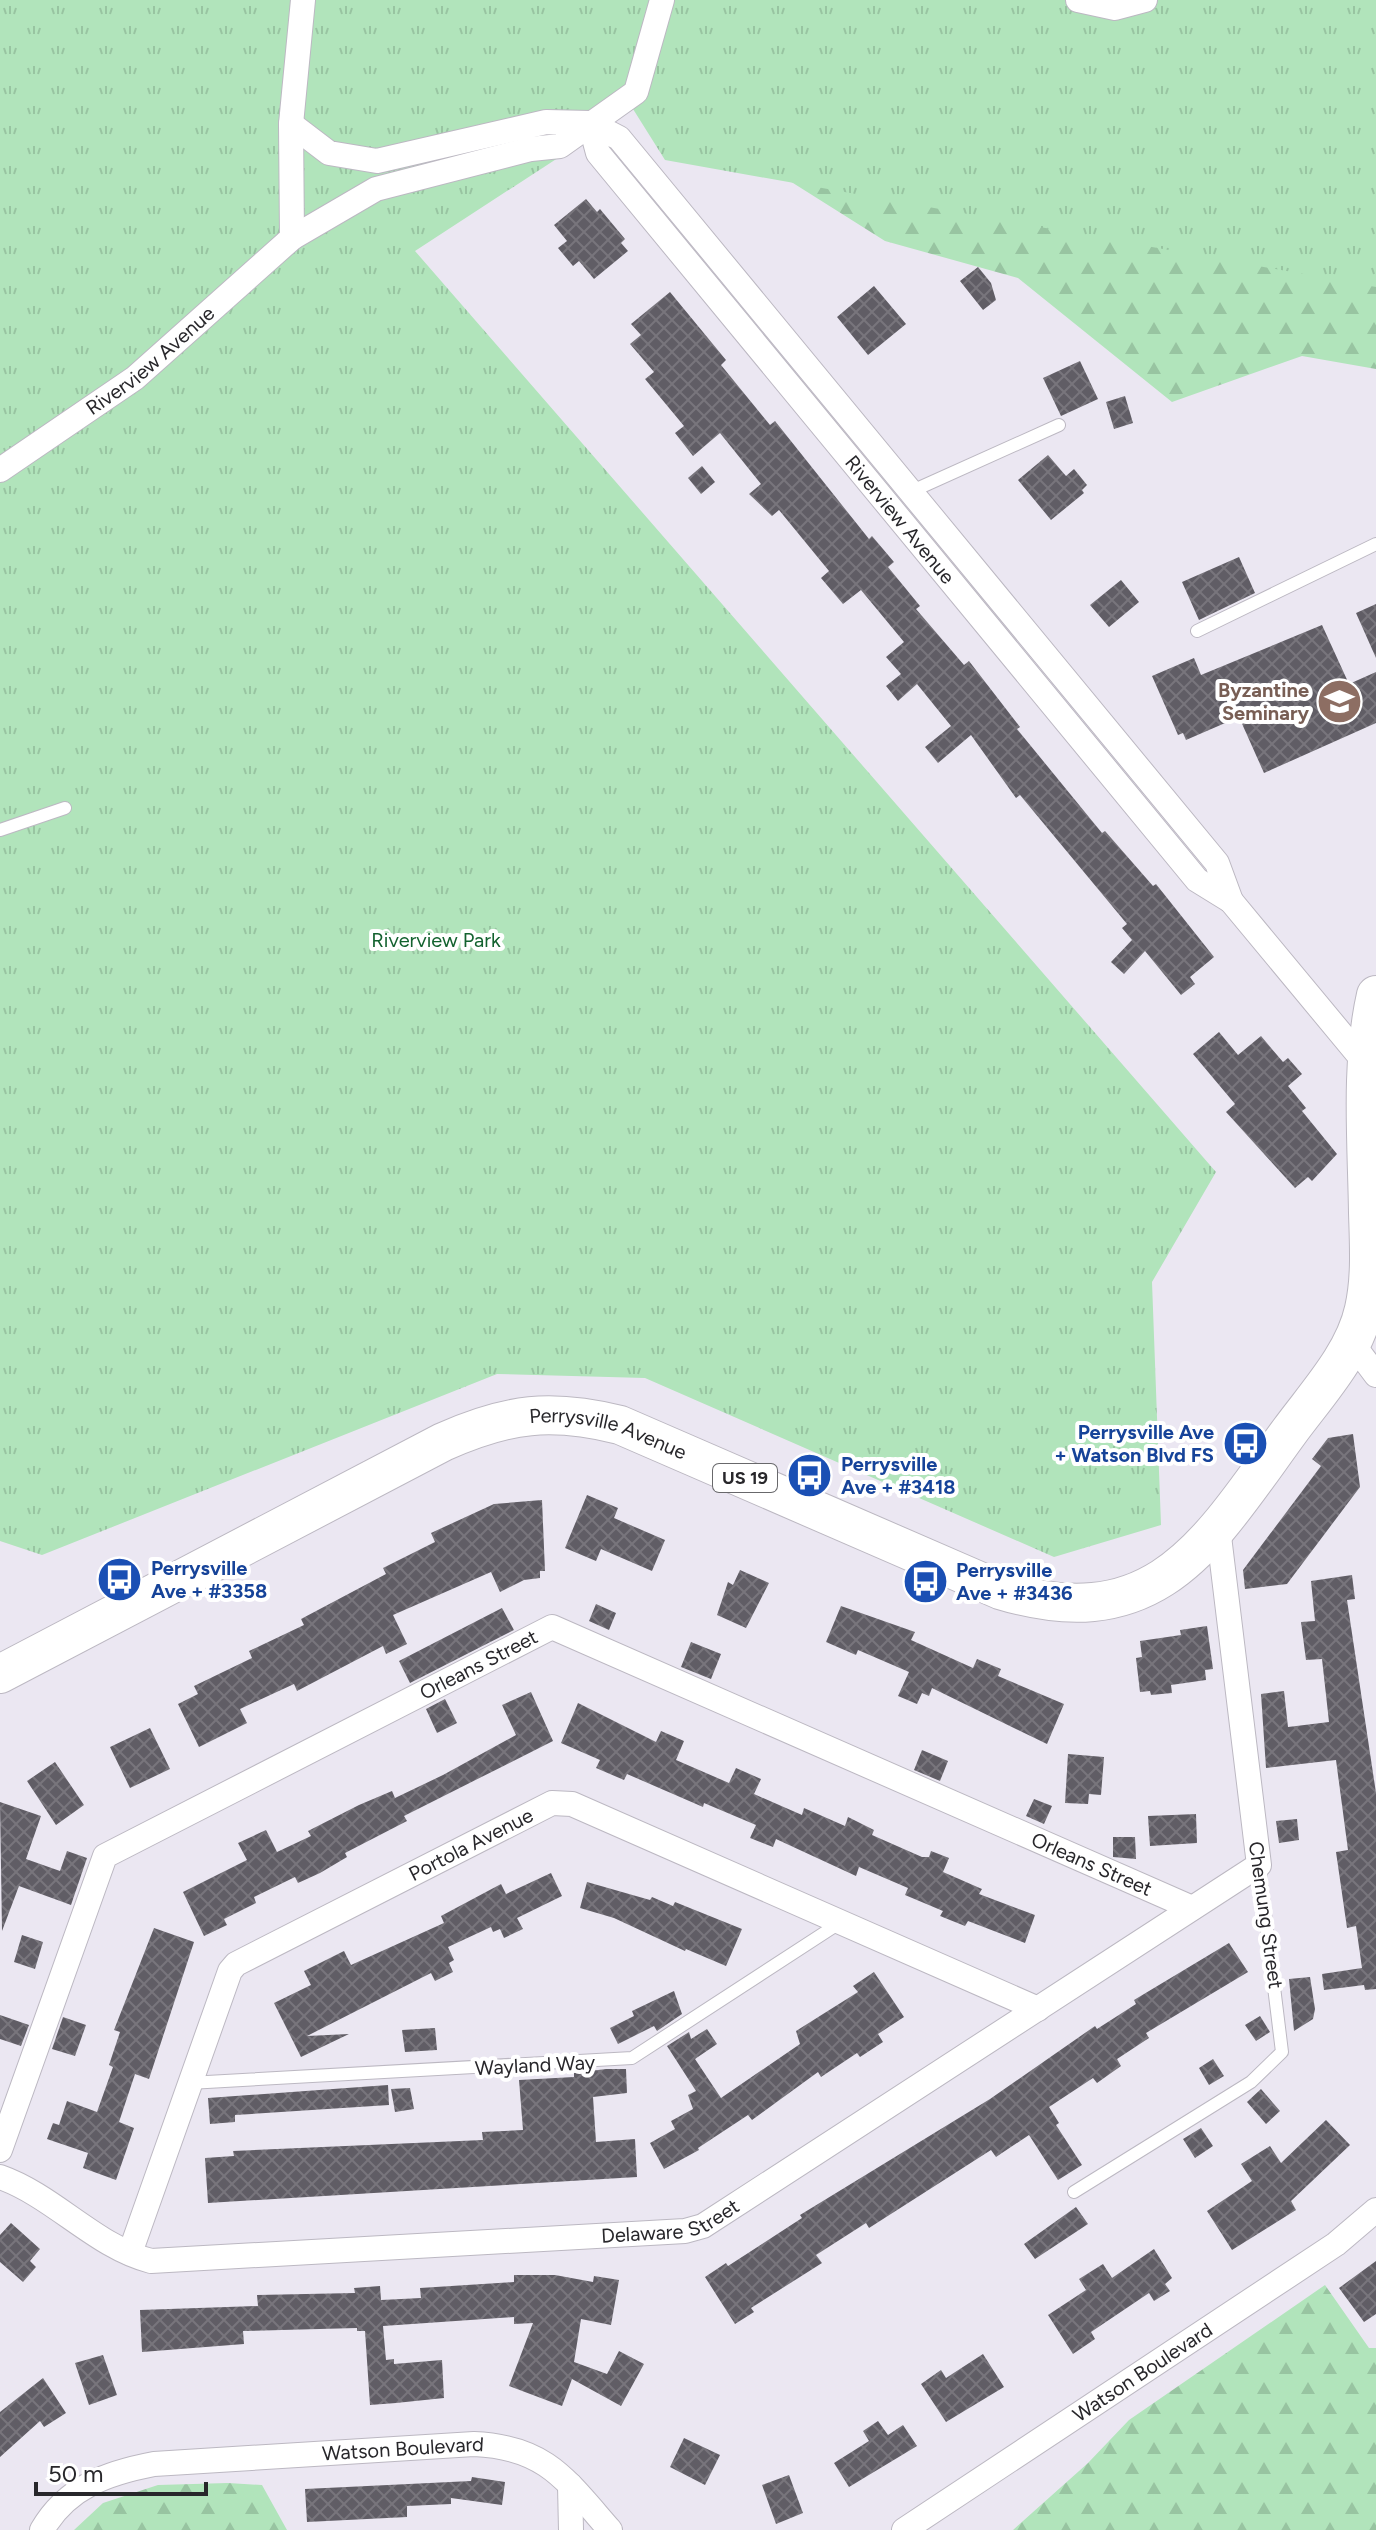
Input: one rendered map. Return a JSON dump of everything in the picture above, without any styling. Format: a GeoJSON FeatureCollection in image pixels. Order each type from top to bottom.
{"type":"FeatureCollection","features":[{"type":"Feature","properties":{"kind":"main road","name":"Perrysville Avenue"},"geometry":{"type":"LineString","coordinates":[[0,1674],[443,1442],[489,1423],[533,1414],[576,1416],[620,1425],[1000,1590],[1053,1604],[1088,1604],[1121,1597],[1154,1584],[1183,1565],[1218,1528],[1364,1348],[1364,1312],[1369,1278],[1367,1065],[1376,995]]}},
{"type":"Feature","properties":{"kind":"street"},"geometry":{"type":"LineString","coordinates":[[292,238],[291,124],[303,0]]}},
{"type":"Feature","properties":{"kind":"street","name":"Riverview Avenue"},"geometry":{"type":"LineString","coordinates":[[0,470],[135,378],[292,238],[376,189],[531,149],[560,146],[636,92],[662,0]]}},
{"type":"Feature","properties":{"kind":"street"},"geometry":{"type":"LineString","coordinates":[[1078,0],[1115,8],[1145,0]]}},
{"type":"Feature","properties":{"kind":"street"},"geometry":{"type":"LineString","coordinates":[[291,124],[329,153],[377,161],[546,122],[590,123]]}},
{"type":"Feature","properties":{"kind":"street","name":"Riverview Avenue"},"geometry":{"type":"LineString","coordinates":[[590,123],[619,138],[1217,863],[1231,901]]}},
{"type":"Feature","properties":{"kind":"street","name":"Riverview Avenue"},"geometry":{"type":"LineString","coordinates":[[590,123],[598,153],[886,504],[1197,880],[1231,901],[1367,1065]]}},
{"type":"Feature","properties":{"kind":"street"},"geometry":{"type":"LineString","coordinates":[[1364,1348],[1376,1375]]}},
{"type":"Feature","properties":{"kind":"street","name":"Chemung Street"},"geometry":{"type":"LineString","coordinates":[[1218,1528],[1259,1865]]}},
{"type":"Feature","properties":{"kind":"street","name":"Orleans Street"},"geometry":{"type":"LineString","coordinates":[[0,2150],[105,1856],[552,1627],[1192,1908]]}},
{"type":"Feature","properties":{"kind":"street","name":"Portola Avenue"},"geometry":{"type":"LineString","coordinates":[[130,2253],[225,1980],[236,1964],[552,1803],[572,1804],[1038,2009]]}},
{"type":"Feature","properties":{"kind":"street","name":"Delaware Street"},"geometry":{"type":"LineString","coordinates":[[0,2177],[21,2186],[130,2253],[161,2262],[694,2229],[1259,1865]]}},
{"type":"Feature","properties":{"kind":"street","name":"Watson Boulevard"},"geometry":{"type":"LineString","coordinates":[[904,2530],[1336,2244],[1376,2210]]}},
{"type":"Feature","properties":{"kind":"street","name":"Watson Boulevard"},"geometry":{"type":"LineString","coordinates":[[42,2530],[62,2503],[79,2489],[100,2477],[154,2464],[474,2444],[508,2446],[537,2457],[570,2485],[610,2530]]}},
{"type":"Feature","properties":{"kind":"street"},"geometry":{"type":"LineString","coordinates":[[570,2485],[571,2530]]}},
{"type":"Feature","properties":{"kind":"lane"},"geometry":{"type":"LineString","coordinates":[[886,504],[1059,425]]}},
{"type":"Feature","properties":{"kind":"lane"},"geometry":{"type":"LineString","coordinates":[[1197,631],[1376,544]]}},
{"type":"Feature","properties":{"kind":"lane"},"geometry":{"type":"LineString","coordinates":[[0,830],[65,808]]}},
{"type":"Feature","properties":{"kind":"lane","name":"Chemung Street"},"geometry":{"type":"LineString","coordinates":[[1074,2192],[1251,2082],[1282,2052],[1259,1865]]}},
{"type":"Feature","properties":{"kind":"lane","name":"Wayland Way"},"geometry":{"type":"LineString","coordinates":[[189,2083],[632,2058],[841,1922]]}},
{"type":"Feature","properties":{"kind":"green space","name":"Riverview Park"},"geometry":{"type":"Polygon","coordinates":[[[0,0],[1376,0],[1376,287],[665,160],[633,109],[415,251],[1216,1172],[1152,1282],[1161,1525],[1054,1557],[645,1378],[497,1374],[42,1555],[0,1541],[0,0]]]}},
{"type":"Feature","properties":{"kind":"green space"},"geometry":{"type":"Polygon","coordinates":[[[1376,0],[1376,369],[1302,356],[1172,402],[1018,278],[885,241],[766,166],[1376,0]]]}},
{"type":"Feature","properties":{"kind":"green space"},"geometry":{"type":"Polygon","coordinates":[[[1325,2285],[1369,2348],[1376,2348],[1376,2530],[1013,2530],[1088,2463],[1129,2420],[1325,2285]]]}},
{"type":"Feature","properties":{"kind":"green space"},"geometry":{"type":"Polygon","coordinates":[[[158,2485],[262,2485],[287,2530],[74,2530],[103,2503],[158,2485]]]}},
{"type":"Feature","properties":{"kind":"building"},"geometry":{"type":"Polygon","coordinates":[[[586,199],[597,212],[600,209],[625,239],[621,243],[628,251],[594,279],[579,261],[573,266],[558,248],[567,241],[554,225],[586,199]]]}},
{"type":"Feature","properties":{"kind":"building"},"geometry":{"type":"Polygon","coordinates":[[[978,267],[991,283],[996,300],[983,310],[960,281],[978,267]]]}},
{"type":"Feature","properties":{"kind":"building"},"geometry":{"type":"Polygon","coordinates":[[[874,286],[906,324],[868,355],[837,317],[874,286]]]}},
{"type":"Feature","properties":{"kind":"building"},"geometry":{"type":"Polygon","coordinates":[[[670,292],[726,360],[721,365],[770,425],[775,421],[869,539],[872,536],[894,562],[888,567],[920,606],[916,609],[964,665],[969,661],[1020,727],[1017,729],[1102,833],[1105,831],[1153,886],[1156,884],[1214,957],[1190,977],[1195,984],[1181,995],[1145,951],[1124,974],[1111,962],[1132,940],[1122,928],[1127,924],[1020,795],[1016,798],[971,735],[938,763],[925,747],[951,726],[917,684],[898,701],[886,686],[901,674],[886,657],[904,642],[861,590],[843,604],[821,578],[829,571],[779,510],[772,516],[749,494],[761,484],[720,433],[693,456],[675,433],[684,426],[645,379],[654,372],[630,344],[641,335],[631,324],[670,292]]]}},
{"type":"Feature","properties":{"kind":"building"},"geometry":{"type":"Polygon","coordinates":[[[1080,361],[1098,399],[1061,416],[1043,378],[1080,361]]]}},
{"type":"Feature","properties":{"kind":"building"},"geometry":{"type":"Polygon","coordinates":[[[1125,396],[1133,423],[1114,429],[1106,402],[1125,396]]]}},
{"type":"Feature","properties":{"kind":"building"},"geometry":{"type":"Polygon","coordinates":[[[1048,455],[1066,476],[1074,469],[1087,485],[1082,490],[1084,493],[1051,520],[1018,480],[1048,455]]]}},
{"type":"Feature","properties":{"kind":"building"},"geometry":{"type":"Polygon","coordinates":[[[702,466],[715,482],[701,494],[688,478],[702,466]]]}},
{"type":"Feature","properties":{"kind":"building"},"geometry":{"type":"Polygon","coordinates":[[[1239,557],[1255,593],[1199,620],[1182,582],[1239,557]]]}},
{"type":"Feature","properties":{"kind":"building"},"geometry":{"type":"Polygon","coordinates":[[[1121,580],[1139,602],[1109,627],[1090,605],[1121,580]]]}},
{"type":"Feature","properties":{"kind":"building"},"geometry":{"type":"Polygon","coordinates":[[[1376,604],[1376,658],[1356,613],[1376,604]]]}},
{"type":"Feature","properties":{"kind":"building","name":"Byzantine Seminary"},"geometry":{"type":"Polygon","coordinates":[[[1322,625],[1349,684],[1376,672],[1376,723],[1264,773],[1239,717],[1186,740],[1183,733],[1178,735],[1152,676],[1194,658],[1201,675],[1322,625]]]}},
{"type":"Feature","properties":{"kind":"building"},"geometry":{"type":"Polygon","coordinates":[[[1219,1032],[1238,1055],[1261,1036],[1283,1062],[1288,1058],[1302,1074],[1288,1086],[1306,1108],[1302,1111],[1337,1154],[1312,1181],[1308,1177],[1295,1188],[1226,1112],[1235,1104],[1193,1054],[1219,1032]]]}},
{"type":"Feature","properties":{"kind":"building"},"geometry":{"type":"Polygon","coordinates":[[[1353,1434],[1360,1487],[1287,1584],[1245,1589],[1243,1570],[1321,1466],[1312,1459],[1328,1438],[1353,1434]]]}},
{"type":"Feature","properties":{"kind":"building"},"geometry":{"type":"Polygon","coordinates":[[[587,1495],[618,1508],[614,1518],[665,1540],[652,1571],[601,1549],[596,1561],[565,1548],[587,1495]]]}},
{"type":"Feature","properties":{"kind":"building"},"geometry":{"type":"Polygon","coordinates":[[[542,1500],[545,1571],[540,1571],[540,1578],[524,1580],[500,1592],[491,1572],[393,1615],[407,1644],[386,1654],[383,1646],[297,1691],[294,1684],[240,1709],[247,1723],[199,1747],[178,1704],[198,1694],[194,1686],[252,1658],[249,1651],[304,1625],[301,1619],[386,1574],[383,1568],[435,1542],[431,1533],[494,1504],[542,1500]]]}},
{"type":"Feature","properties":{"kind":"building"},"geometry":{"type":"Polygon","coordinates":[[[740,1570],[769,1583],[746,1628],[717,1615],[728,1582],[733,1585],[740,1570]]]}},
{"type":"Feature","properties":{"kind":"building"},"geometry":{"type":"Polygon","coordinates":[[[1352,1575],[1355,1599],[1347,1600],[1376,1793],[1376,1989],[1365,1990],[1364,1985],[1324,1990],[1322,1974],[1362,1968],[1356,1926],[1347,1928],[1336,1852],[1348,1850],[1336,1760],[1266,1768],[1261,1694],[1284,1691],[1288,1727],[1329,1722],[1322,1659],[1306,1660],[1301,1622],[1315,1621],[1311,1581],[1352,1575]]]}},
{"type":"Feature","properties":{"kind":"building"},"geometry":{"type":"Polygon","coordinates":[[[596,1604],[616,1613],[609,1630],[589,1621],[596,1604]]]}},
{"type":"Feature","properties":{"kind":"building"},"geometry":{"type":"Polygon","coordinates":[[[841,1606],[915,1632],[911,1640],[973,1668],[977,1659],[1001,1669],[998,1676],[1064,1704],[1047,1744],[932,1688],[929,1696],[922,1693],[917,1704],[898,1696],[909,1672],[858,1650],[856,1655],[826,1642],[841,1606]]]}},
{"type":"Feature","properties":{"kind":"building"},"geometry":{"type":"Polygon","coordinates":[[[502,1608],[514,1630],[410,1683],[399,1661],[502,1608]]]}},
{"type":"Feature","properties":{"kind":"building"},"geometry":{"type":"Polygon","coordinates":[[[1207,1626],[1213,1669],[1205,1670],[1206,1680],[1171,1685],[1172,1693],[1151,1695],[1150,1691],[1140,1692],[1136,1658],[1142,1657],[1140,1641],[1181,1635],[1180,1630],[1207,1626]]]}},
{"type":"Feature","properties":{"kind":"building"},"geometry":{"type":"Polygon","coordinates":[[[691,1642],[721,1654],[711,1679],[681,1667],[691,1642]]]}},
{"type":"Feature","properties":{"kind":"building"},"geometry":{"type":"Polygon","coordinates":[[[531,1692],[553,1741],[404,1816],[407,1821],[345,1853],[347,1857],[320,1873],[298,1883],[295,1877],[254,1897],[256,1903],[224,1919],[227,1925],[204,1936],[183,1892],[247,1860],[238,1843],[266,1830],[277,1852],[311,1836],[308,1831],[359,1805],[392,1791],[395,1798],[443,1775],[516,1735],[502,1705],[531,1692]]]}},
{"type":"Feature","properties":{"kind":"building"},"geometry":{"type":"Polygon","coordinates":[[[445,1699],[457,1723],[437,1733],[426,1709],[445,1699]]]}},
{"type":"Feature","properties":{"kind":"building"},"geometry":{"type":"Polygon","coordinates":[[[578,1703],[656,1742],[661,1731],[684,1741],[676,1760],[729,1783],[736,1768],[761,1779],[754,1794],[802,1815],[804,1808],[845,1826],[848,1817],[874,1830],[872,1835],[922,1857],[929,1857],[931,1851],[949,1858],[943,1872],[982,1889],[979,1894],[1035,1915],[1025,1943],[968,1921],[965,1926],[940,1916],[943,1911],[905,1895],[908,1888],[859,1867],[856,1876],[776,1839],[773,1847],[750,1838],[756,1825],[704,1803],[703,1807],[627,1774],[624,1780],[596,1768],[600,1760],[561,1743],[578,1703]]]}},
{"type":"Feature","properties":{"kind":"building"},"geometry":{"type":"Polygon","coordinates":[[[150,1728],[170,1769],[130,1788],[110,1747],[150,1728]]]}},
{"type":"Feature","properties":{"kind":"building"},"geometry":{"type":"Polygon","coordinates":[[[922,1750],[948,1761],[940,1781],[914,1770],[922,1750]]]}},
{"type":"Feature","properties":{"kind":"building"},"geometry":{"type":"Polygon","coordinates":[[[1068,1754],[1104,1757],[1101,1795],[1089,1794],[1088,1804],[1065,1803],[1068,1754]]]}},
{"type":"Feature","properties":{"kind":"building"},"geometry":{"type":"Polygon","coordinates":[[[55,1762],[84,1805],[56,1825],[27,1781],[55,1762]]]}},
{"type":"Feature","properties":{"kind":"building"},"geometry":{"type":"Polygon","coordinates":[[[1034,1799],[1052,1806],[1044,1824],[1026,1816],[1034,1799]]]}},
{"type":"Feature","properties":{"kind":"building"},"geometry":{"type":"Polygon","coordinates":[[[0,1802],[41,1816],[26,1859],[60,1871],[67,1851],[87,1858],[71,1905],[19,1886],[2,1931],[0,1802]]]}},
{"type":"Feature","properties":{"kind":"building"},"geometry":{"type":"Polygon","coordinates":[[[1196,1814],[1197,1843],[1150,1846],[1148,1816],[1196,1814]]]}},
{"type":"Feature","properties":{"kind":"building"},"geometry":{"type":"Polygon","coordinates":[[[1297,1819],[1299,1840],[1279,1843],[1276,1821],[1297,1819]]]}},
{"type":"Feature","properties":{"kind":"building"},"geometry":{"type":"Polygon","coordinates":[[[1113,1837],[1135,1837],[1136,1859],[1113,1857],[1113,1837]]]}},
{"type":"Feature","properties":{"kind":"building"},"geometry":{"type":"Polygon","coordinates":[[[551,1873],[562,1896],[517,1918],[523,1929],[504,1938],[500,1929],[493,1932],[491,1927],[448,1947],[454,1960],[449,1963],[453,1972],[435,1981],[431,1973],[307,2036],[349,2034],[301,2057],[274,2003],[311,1985],[304,1971],[344,1951],[351,1965],[444,1923],[441,1916],[501,1884],[506,1894],[551,1873]]]}},
{"type":"Feature","properties":{"kind":"building"},"geometry":{"type":"Polygon","coordinates":[[[587,1882],[650,1900],[652,1897],[673,1906],[675,1902],[742,1929],[726,1966],[614,1918],[580,1908],[587,1882]]]}},
{"type":"Feature","properties":{"kind":"building"},"geometry":{"type":"Polygon","coordinates":[[[154,1928],[194,1942],[149,2079],[135,2074],[119,2122],[134,2128],[116,2180],[83,2168],[88,2153],[47,2139],[53,2123],[59,2125],[67,2101],[97,2112],[113,2067],[109,2065],[120,2032],[114,2030],[154,1928]]]}},
{"type":"Feature","properties":{"kind":"building"},"geometry":{"type":"Polygon","coordinates":[[[22,1935],[43,1942],[35,1969],[14,1962],[22,1935]]]}},
{"type":"Feature","properties":{"kind":"building"},"geometry":{"type":"Polygon","coordinates":[[[1229,1943],[1248,1972],[1146,2033],[1149,2038],[1117,2059],[1121,2066],[1097,2083],[1093,2078],[1049,2107],[1059,2123],[1056,2125],[1082,2165],[1058,2180],[1029,2135],[996,2157],[991,2150],[869,2228],[866,2223],[816,2255],[822,2263],[751,2308],[754,2312],[735,2324],[705,2277],[726,2263],[728,2266],[802,2218],[800,2215],[990,2099],[1095,2026],[1097,2029],[1136,2004],[1134,2000],[1229,1943]]]}},
{"type":"Feature","properties":{"kind":"building"},"geometry":{"type":"Polygon","coordinates":[[[874,1972],[904,2017],[878,2034],[883,2042],[860,2057],[857,2053],[821,2077],[818,2072],[752,2120],[748,2115],[699,2150],[664,2169],[650,2143],[675,2129],[671,2121],[693,2109],[688,2095],[696,2091],[667,2046],[689,2032],[691,2039],[707,2029],[717,2044],[695,2059],[721,2098],[800,2044],[796,2031],[858,1992],[853,1986],[874,1972]]]}},
{"type":"Feature","properties":{"kind":"building"},"geometry":{"type":"Polygon","coordinates":[[[1310,1977],[1315,2009],[1313,2019],[1294,2031],[1289,1979],[1310,1977]]]}},
{"type":"Feature","properties":{"kind":"building"},"geometry":{"type":"Polygon","coordinates":[[[674,1991],[682,2014],[657,2031],[654,2026],[618,2044],[610,2028],[634,2016],[632,2011],[674,1991]]]}},
{"type":"Feature","properties":{"kind":"building"},"geometry":{"type":"Polygon","coordinates":[[[0,2015],[29,2025],[21,2046],[0,2039],[0,2015]]]}},
{"type":"Feature","properties":{"kind":"building"},"geometry":{"type":"Polygon","coordinates":[[[1260,2016],[1270,2032],[1256,2041],[1245,2025],[1260,2016]]]}},
{"type":"Feature","properties":{"kind":"building"},"geometry":{"type":"Polygon","coordinates":[[[63,2017],[86,2025],[75,2056],[52,2049],[63,2017]]]}},
{"type":"Feature","properties":{"kind":"building"},"geometry":{"type":"Polygon","coordinates":[[[435,2028],[437,2050],[405,2052],[402,2030],[435,2028]]]}},
{"type":"Feature","properties":{"kind":"building"},"geometry":{"type":"Polygon","coordinates":[[[1213,2059],[1224,2076],[1209,2085],[1199,2068],[1213,2059]]]}},
{"type":"Feature","properties":{"kind":"building"},"geometry":{"type":"Polygon","coordinates":[[[626,2069],[627,2093],[593,2097],[596,2142],[635,2139],[637,2177],[208,2203],[205,2158],[234,2156],[233,2151],[483,2140],[482,2132],[523,2130],[519,2080],[574,2077],[574,2073],[626,2069]]]}},
{"type":"Feature","properties":{"kind":"building"},"geometry":{"type":"Polygon","coordinates":[[[388,2085],[389,2105],[235,2115],[235,2122],[210,2124],[208,2098],[388,2085]]]}},
{"type":"Feature","properties":{"kind":"building"},"geometry":{"type":"Polygon","coordinates":[[[410,2088],[414,2109],[395,2112],[391,2089],[410,2088]]]}},
{"type":"Feature","properties":{"kind":"building"},"geometry":{"type":"Polygon","coordinates":[[[1261,2089],[1280,2111],[1266,2124],[1247,2102],[1261,2089]]]}},
{"type":"Feature","properties":{"kind":"building"},"geometry":{"type":"Polygon","coordinates":[[[1326,2120],[1350,2145],[1291,2201],[1296,2210],[1232,2250],[1207,2211],[1252,2181],[1241,2164],[1270,2146],[1281,2163],[1326,2120]]]}},
{"type":"Feature","properties":{"kind":"building"},"geometry":{"type":"Polygon","coordinates":[[[1201,2128],[1213,2146],[1195,2158],[1183,2139],[1201,2128]]]}},
{"type":"Feature","properties":{"kind":"building"},"geometry":{"type":"Polygon","coordinates":[[[1076,2207],[1088,2224],[1035,2259],[1024,2244],[1076,2207]]]}},
{"type":"Feature","properties":{"kind":"building"},"geometry":{"type":"Polygon","coordinates":[[[11,2223],[40,2249],[30,2261],[36,2267],[23,2282],[0,2262],[0,2235],[11,2223]]]}},
{"type":"Feature","properties":{"kind":"building"},"geometry":{"type":"Polygon","coordinates":[[[1154,2249],[1172,2278],[1165,2284],[1170,2291],[1154,2301],[1149,2293],[1091,2332],[1095,2339],[1073,2354],[1048,2315],[1086,2290],[1079,2279],[1103,2264],[1112,2278],[1154,2249]]]}},
{"type":"Feature","properties":{"kind":"building"},"geometry":{"type":"Polygon","coordinates":[[[1376,2261],[1376,2314],[1364,2322],[1339,2288],[1376,2261]]]}},
{"type":"Feature","properties":{"kind":"building"},"geometry":{"type":"Polygon","coordinates":[[[514,2275],[555,2275],[593,2282],[594,2276],[619,2280],[611,2325],[581,2319],[574,2362],[607,2374],[619,2351],[644,2364],[621,2406],[572,2379],[562,2406],[509,2386],[533,2323],[514,2324],[514,2317],[383,2326],[386,2360],[394,2359],[394,2364],[442,2360],[444,2398],[396,2403],[370,2405],[365,2331],[357,2331],[357,2328],[243,2331],[244,2344],[142,2352],[140,2310],[258,2306],[257,2295],[355,2293],[354,2288],[380,2286],[381,2300],[421,2298],[420,2288],[514,2282],[514,2275]]]}},
{"type":"Feature","properties":{"kind":"building"},"geometry":{"type":"Polygon","coordinates":[[[983,2354],[1004,2387],[946,2422],[921,2384],[941,2370],[946,2378],[983,2354]]]}},
{"type":"Feature","properties":{"kind":"building"},"geometry":{"type":"Polygon","coordinates":[[[103,2355],[117,2395],[89,2405],[75,2363],[103,2355]]]}},
{"type":"Feature","properties":{"kind":"building"},"geometry":{"type":"Polygon","coordinates":[[[43,2378],[66,2413],[44,2427],[40,2421],[0,2457],[0,2412],[43,2378]]]}},
{"type":"Feature","properties":{"kind":"building"},"geometry":{"type":"Polygon","coordinates":[[[878,2421],[888,2435],[903,2425],[917,2446],[849,2487],[834,2463],[869,2441],[863,2431],[878,2421]]]}},
{"type":"Feature","properties":{"kind":"building"},"geometry":{"type":"Polygon","coordinates":[[[684,2438],[720,2455],[705,2485],[670,2467],[684,2438]]]}},
{"type":"Feature","properties":{"kind":"building"},"geometry":{"type":"Polygon","coordinates":[[[789,2475],[803,2513],[776,2524],[762,2485],[789,2475]]]}},
{"type":"Feature","properties":{"kind":"building"},"geometry":{"type":"Polygon","coordinates":[[[472,2477],[505,2482],[502,2505],[451,2498],[451,2504],[407,2506],[407,2517],[307,2522],[305,2489],[471,2481],[472,2477]]]}},
{"type":"Feature","properties":{"kind":"place","name":"Byzantine Seminary"},"geometry":{"type":"Point","coordinates":[1340,701]}},
{"type":"Feature","properties":{"kind":"place","name":"Perrysville Ave + Watson Blvd FS"},"geometry":{"type":"Point","coordinates":[1245,1444]}},
{"type":"Feature","properties":{"kind":"place","name":"Perrysville Ave + #3418"},"geometry":{"type":"Point","coordinates":[810,1476]}},
{"type":"Feature","properties":{"kind":"place","name":"Perrysville Ave + #3358"},"geometry":{"type":"Point","coordinates":[120,1580]}},
{"type":"Feature","properties":{"kind":"place","name":"Perrysville Ave + #3436"},"geometry":{"type":"Point","coordinates":[925,1582]}}]}
